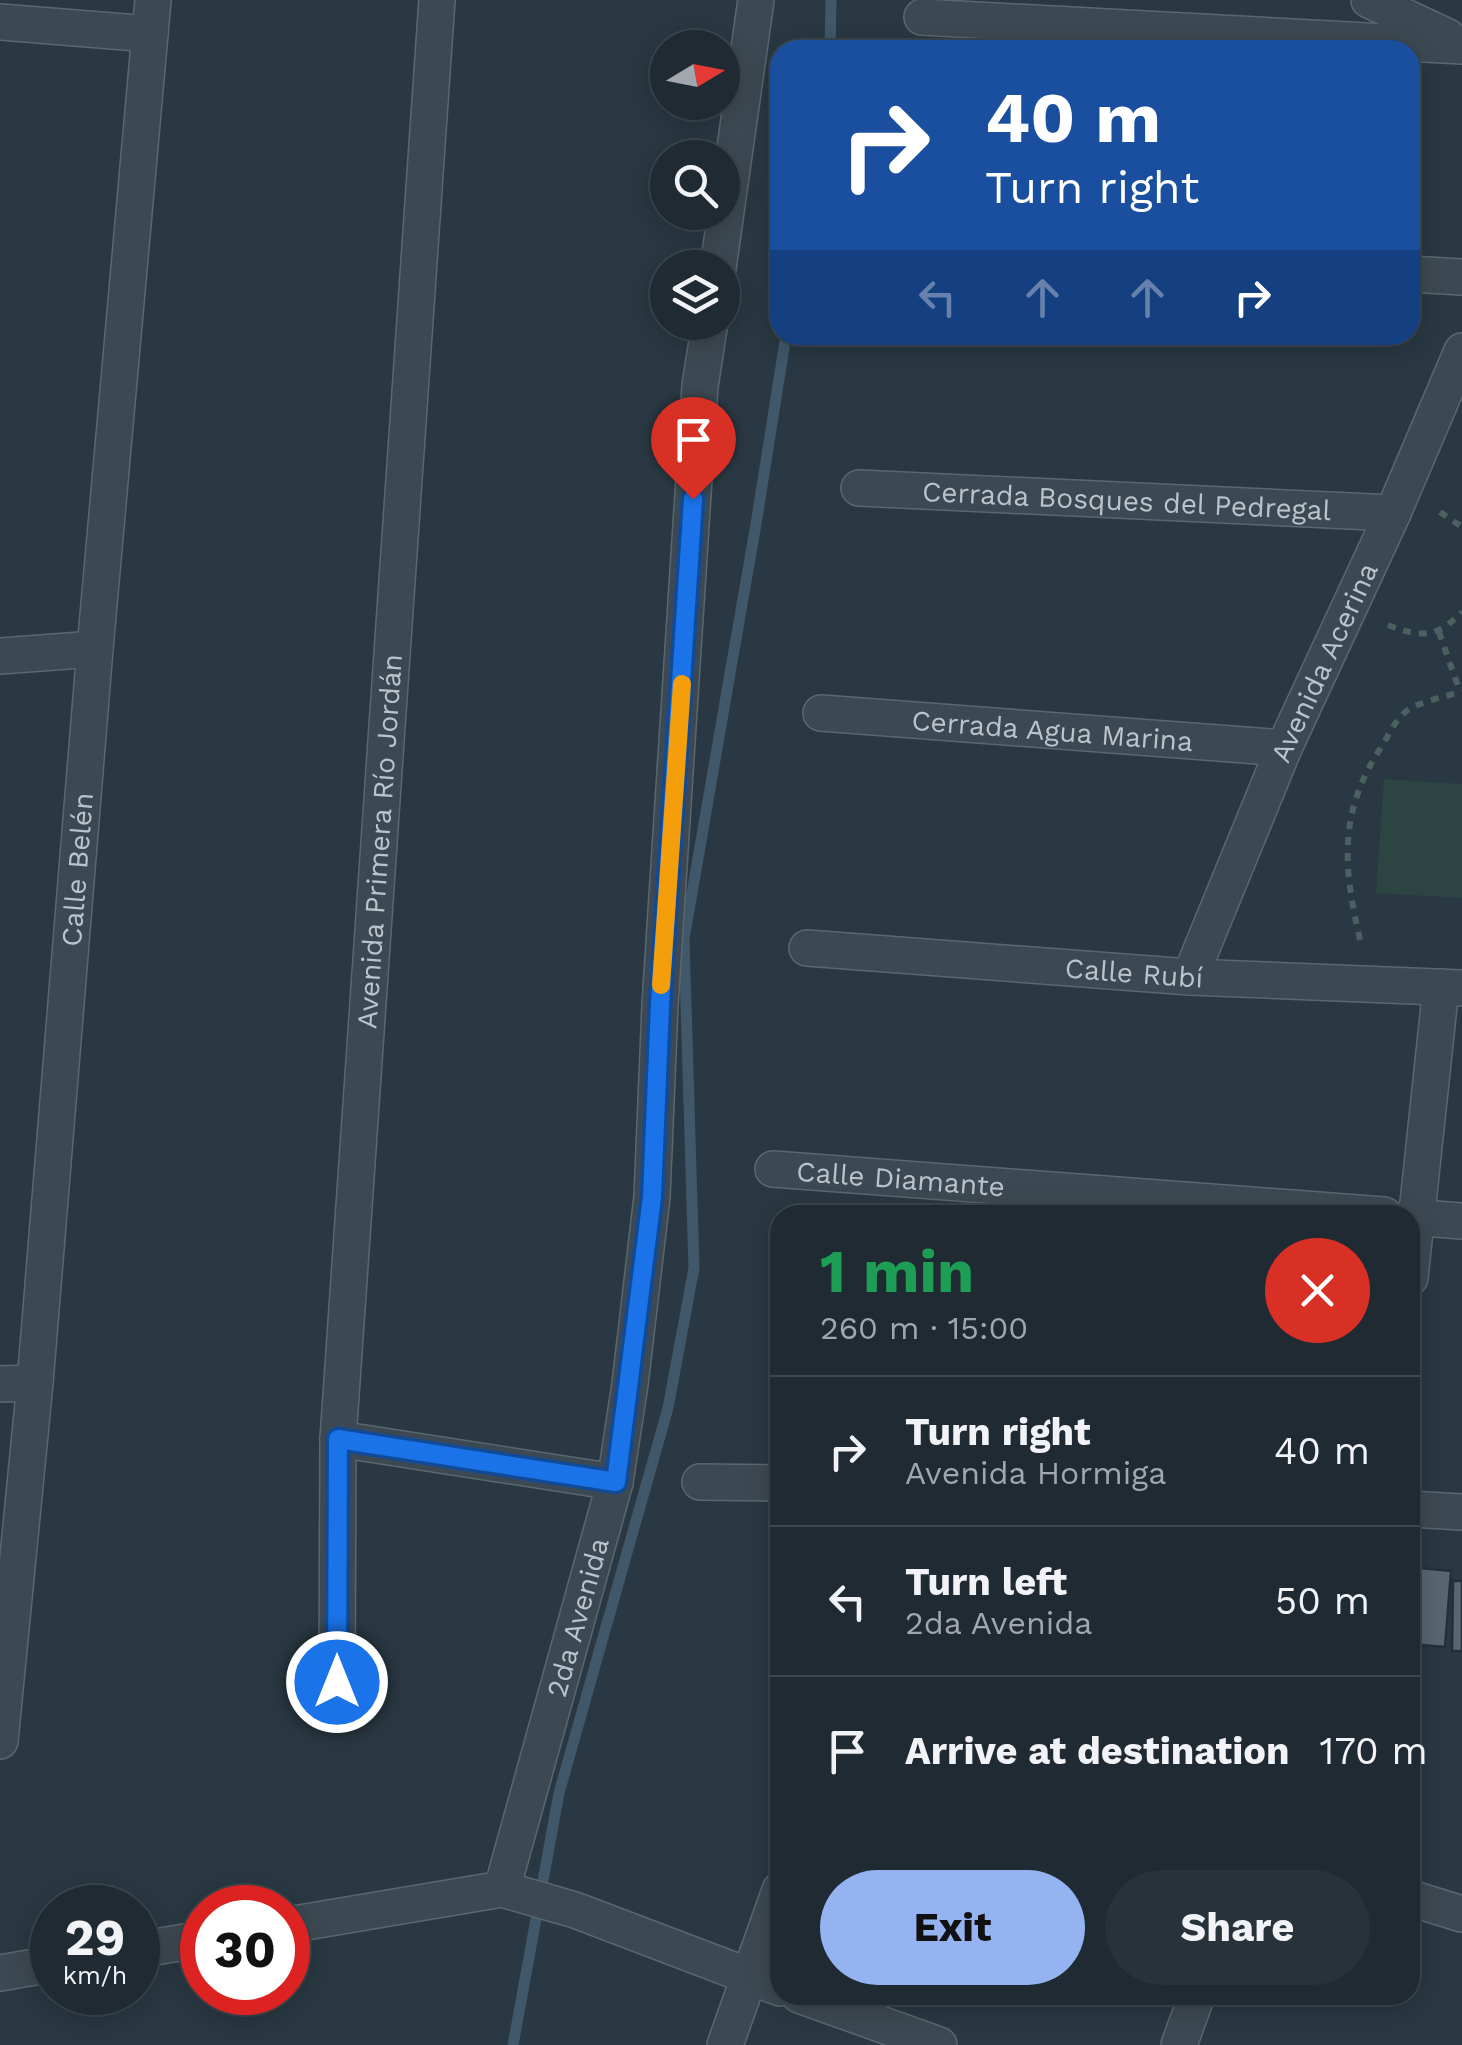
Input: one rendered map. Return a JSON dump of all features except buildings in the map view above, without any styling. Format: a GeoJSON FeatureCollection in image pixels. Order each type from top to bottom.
{"type":"FeatureCollection","features":[{"type":"Feature","properties":{"kind":"street","name":"Avenida Primera Río Jordán"},"geometry":{"type":"LineString","coordinates":[[337,1682],[338,1439],[437,0]]}},
{"type":"Feature","properties":{"kind":"street"},"geometry":{"type":"LineString","coordinates":[[721,250],[756,0]]}},
{"type":"Feature","properties":{"kind":"street"},"geometry":{"type":"LineString","coordinates":[[1369,0],[1462,45]]}},
{"type":"Feature","properties":{"kind":"street"},"geometry":{"type":"LineString","coordinates":[[0,22],[152,17]]}},
{"type":"Feature","properties":{"kind":"street","name":"Calle Belén"},"geometry":{"type":"LineString","coordinates":[[0,1741],[35,1383],[152,17]]}},
{"type":"Feature","properties":{"kind":"street"},"geometry":{"type":"LineString","coordinates":[[922,17],[1366,40]]}},
{"type":"Feature","properties":{"kind":"street"},"geometry":{"type":"LineString","coordinates":[[1420,43],[1462,45]]}},
{"type":"Feature","properties":{"kind":"street"},"geometry":{"type":"LineString","coordinates":[[1420,275],[1462,277]]}},
{"type":"Feature","properties":{"kind":"street","name":"2da Avenida"},"geometry":{"type":"LineString","coordinates":[[510,1891],[616,1482],[652,1197],[660,1005],[700,386],[707,340]]}},
{"type":"Feature","properties":{"kind":"street","name":"Avenida Acerina"},"geometry":{"type":"LineString","coordinates":[[1190,977],[1284,748],[1462,352]]}},
{"type":"Feature","properties":{"kind":"street","name":"Cerrada Bosques del Pedregal"},"geometry":{"type":"LineString","coordinates":[[859,488],[1393,512]]}},
{"type":"Feature","properties":{"kind":"street"},"geometry":{"type":"LineString","coordinates":[[0,656],[95,650]]}},
{"type":"Feature","properties":{"kind":"street","name":"Cerrada Agua Marina"},"geometry":{"type":"LineString","coordinates":[[821,713],[1284,748]]}},
{"type":"Feature","properties":{"kind":"street","name":"Calle Rubí"},"geometry":{"type":"LineString","coordinates":[[807,948],[1190,977],[1452,988]]}},
{"type":"Feature","properties":{"kind":"street"},"geometry":{"type":"LineString","coordinates":[[1406,1205],[1452,988]]}},
{"type":"Feature","properties":{"kind":"street","name":"Calle Diamante"},"geometry":{"type":"LineString","coordinates":[[773,1168],[1259,1205]]}},
{"type":"Feature","properties":{"kind":"street","name":"Calle Diamante"},"geometry":{"type":"LineString","coordinates":[[1420,1217],[1462,1221]]}},
{"type":"Feature","properties":{"kind":"street"},"geometry":{"type":"LineString","coordinates":[[0,1384],[35,1383]]}},
{"type":"Feature","properties":{"kind":"street"},"geometry":{"type":"LineString","coordinates":[[338,1439],[616,1482]]}},
{"type":"Feature","properties":{"kind":"street"},"geometry":{"type":"LineString","coordinates":[[700,1482],[770,1483]]}},
{"type":"Feature","properties":{"kind":"street"},"geometry":{"type":"LineString","coordinates":[[1420,1510],[1462,1512]]}},
{"type":"Feature","properties":{"kind":"street"},"geometry":{"type":"LineString","coordinates":[[310,1922],[510,1891],[575,1910],[765,1983]]}},
{"type":"Feature","properties":{"kind":"street"},"geometry":{"type":"LineString","coordinates":[[1420,1901],[1462,1914]]}},
{"type":"Feature","properties":{"kind":"street"},"geometry":{"type":"LineString","coordinates":[[724,2045],[765,1983],[770,1952]]}},
{"type":"Feature","properties":{"kind":"street"},"geometry":{"type":"LineString","coordinates":[[0,1973],[30,1968]]}},
{"type":"Feature","properties":{"kind":"street"},"geometry":{"type":"LineString","coordinates":[[827,2005],[939,2045]]}},
{"type":"Feature","properties":{"kind":"street"},"geometry":{"type":"LineString","coordinates":[[1179,2045],[1193,2005]]}},
{"type":"Feature","properties":{"kind":"path"},"geometry":{"type":"LineString","coordinates":[[1440,512],[1462,528]]}},
{"type":"Feature","properties":{"kind":"path"},"geometry":{"type":"LineString","coordinates":[[1388,625],[1410,634],[1439,632],[1462,612]]}},
{"type":"Feature","properties":{"kind":"path"},"geometry":{"type":"LineString","coordinates":[[1360,940],[1346,852],[1351,806],[1369,765],[1405,711],[1461,692],[1439,632]]}},
{"type":"Feature","properties":{"kind":"green space"},"geometry":{"type":"Polygon","coordinates":[[[1384,779],[1462,784],[1462,898],[1376,893],[1384,779]]]}},
{"type":"Feature","properties":{"kind":"waterway"},"geometry":{"type":"LineString","coordinates":[[830,40],[831,0]]}},
{"type":"Feature","properties":{"kind":"waterway"},"geometry":{"type":"LineString","coordinates":[[513,2045],[559,1793],[668,1408],[694,1268],[684,939],[784,345]]}},
{"type":"Feature","properties":{"kind":"slow traffic"},"geometry":{"type":"LineString","coordinates":[[661,985],[682,684]]}},
{"type":"Feature","properties":{"kind":"route"},"geometry":{"type":"LineString","coordinates":[[337,1682],[338,1439],[616,1482],[652,1197],[660,1005],[693,499]]}}]}
